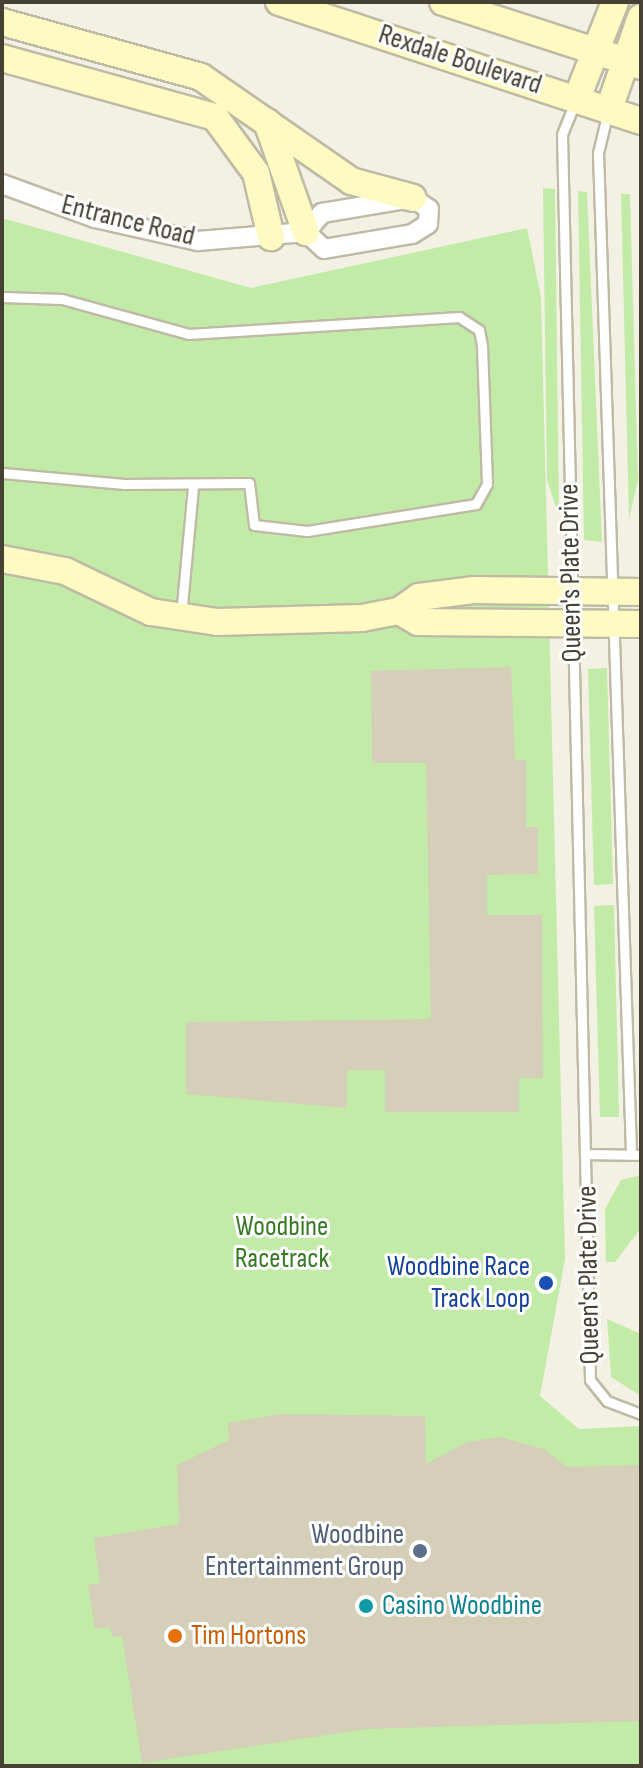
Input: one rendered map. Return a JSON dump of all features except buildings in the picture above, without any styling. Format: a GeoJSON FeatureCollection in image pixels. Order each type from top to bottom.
{"type":"FeatureCollection","features":[{"type":"Feature","properties":{"kind":"main road","name":"Rexdale Boulevard"},"geometry":{"type":"LineString","coordinates":[[279,2],[641,121]]}},
{"type":"Feature","properties":{"kind":"main road","name":"Rexdale Boulevard"},"geometry":{"type":"LineString","coordinates":[[443,2],[633,63]]}},
{"type":"Feature","properties":{"kind":"main road","name":"Queen's Plate Drive"},"geometry":{"type":"LineString","coordinates":[[577,98],[615,2]]}},
{"type":"Feature","properties":{"kind":"main road","name":"Queen's Plate Drive"},"geometry":{"type":"LineString","coordinates":[[609,109],[633,63],[641,17]]}},
{"type":"Feature","properties":{"kind":"main road"},"geometry":{"type":"LineString","coordinates":[[2,22],[201,77],[351,181],[413,198]]}},
{"type":"Feature","properties":{"kind":"main road"},"geometry":{"type":"LineString","coordinates":[[2,58],[215,117],[256,173],[271,237]]}},
{"type":"Feature","properties":{"kind":"main road"},"geometry":{"type":"LineString","coordinates":[[267,122],[290,174],[306,232]]}},
{"type":"Feature","properties":{"kind":"main road"},"geometry":{"type":"LineString","coordinates":[[2,559],[65,571],[180,619],[285,621],[399,611],[419,597],[473,590],[628,592]]}},
{"type":"Feature","properties":{"kind":"main road"},"geometry":{"type":"LineString","coordinates":[[399,611],[418,622],[629,624]]}},
{"type":"Feature","properties":{"kind":"street","name":"Entrance Road"},"geometry":{"type":"LineString","coordinates":[[2,184],[95,218],[198,241],[306,232],[322,213],[413,198]]}},
{"type":"Feature","properties":{"kind":"street"},"geometry":{"type":"LineString","coordinates":[[306,232],[324,249],[412,234],[430,217],[423,202],[413,198]]}},
{"type":"Feature","properties":{"kind":"lane","name":"Queen's Plate Drive"},"geometry":{"type":"LineString","coordinates":[[577,98],[562,135],[590,1380],[607,1401],[641,1414]]}},
{"type":"Feature","properties":{"kind":"lane","name":"Queen's Plate Drive"},"geometry":{"type":"LineString","coordinates":[[587,1154],[636,1154],[628,592],[598,153],[609,109]]}},
{"type":"Feature","properties":{"kind":"lane"},"geometry":{"type":"LineString","coordinates":[[2,297],[62,299],[189,334],[446,316],[479,330],[487,484],[476,504],[351,528],[263,529],[249,518],[249,483],[193,486],[2,473]]}},
{"type":"Feature","properties":{"kind":"lane"},"geometry":{"type":"LineString","coordinates":[[180,619],[193,486]]}},
{"type":"Feature","properties":{"kind":"green space"},"geometry":{"type":"Polygon","coordinates":[[[543,188],[555,189],[559,516],[547,480],[543,188]]]}},
{"type":"Feature","properties":{"kind":"green space"},"geometry":{"type":"Polygon","coordinates":[[[578,191],[587,192],[602,542],[584,540],[578,191]]]}},
{"type":"Feature","properties":{"kind":"green space"},"geometry":{"type":"Polygon","coordinates":[[[621,194],[630,194],[638,480],[629,519],[621,194]]]}},
{"type":"Feature","properties":{"kind":"green space","name":"Woodbine Racetrack"},"geometry":{"type":"Polygon","coordinates":[[[2,218],[251,288],[527,228],[541,297],[565,1259],[540,1396],[579,1429],[641,1426],[641,1766],[2,1766],[2,218]]]}},
{"type":"Feature","properties":{"kind":"green space"},"geometry":{"type":"Polygon","coordinates":[[[607,668],[613,884],[594,885],[588,669],[607,668]]]}},
{"type":"Feature","properties":{"kind":"green space"},"geometry":{"type":"Polygon","coordinates":[[[614,905],[619,1117],[600,1117],[594,906],[614,905]]]}},
{"type":"Feature","properties":{"kind":"green space"},"geometry":{"type":"Polygon","coordinates":[[[641,1175],[641,1228],[615,1262],[606,1262],[605,1209],[621,1180],[641,1175]]]}},
{"type":"Feature","properties":{"kind":"green space"},"geometry":{"type":"Polygon","coordinates":[[[607,1319],[641,1334],[641,1396],[611,1377],[607,1319]]]}},
{"type":"Feature","properties":{"kind":"place","name":"Woodbine Race Track Loop"},"geometry":{"type":"Point","coordinates":[546,1283]}},
{"type":"Feature","properties":{"kind":"place","name":"Woodbine Entertainment Group"},"geometry":{"type":"Point","coordinates":[420,1551]}},
{"type":"Feature","properties":{"kind":"place","name":"Casino Woodbine"},"geometry":{"type":"Point","coordinates":[366,1606]}},
{"type":"Feature","properties":{"kind":"place","name":"Tim Hortons"},"geometry":{"type":"Point","coordinates":[175,1636]}}]}
